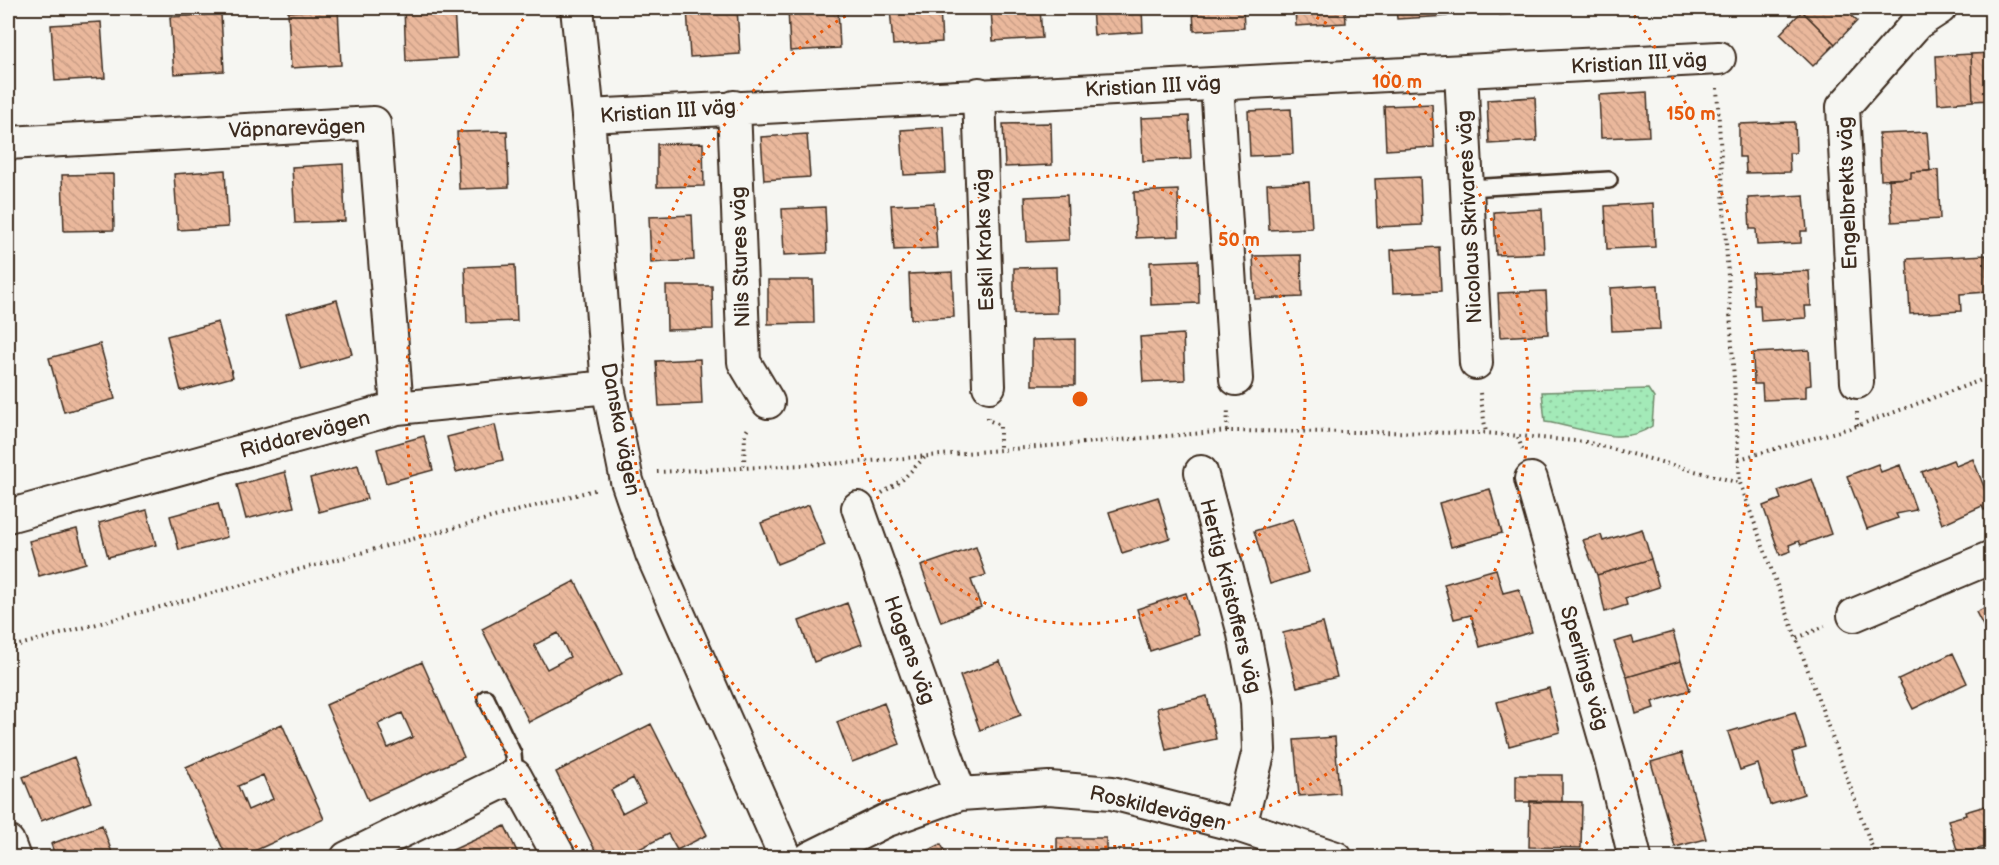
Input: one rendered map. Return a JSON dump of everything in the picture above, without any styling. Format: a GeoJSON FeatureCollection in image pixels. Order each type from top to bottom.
{"type":"FeatureCollection","features":[{"type":"Feature","properties":{"kind":"street","name":"Danska vägen"},"geometry":{"type":"LineString","coordinates":[[577,8],[588,116],[608,387],[627,481],[652,554],[786,858]]}},
{"type":"Feature","properties":{"kind":"street","name":"Engelbrekts väg"},"geometry":{"type":"LineString","coordinates":[[1857,382],[1843,107],[1917,23],[1941,8]]}},
{"type":"Feature","properties":{"kind":"street","name":"Kristian III väg"},"geometry":{"type":"LineString","coordinates":[[588,116],[979,94],[1719,58]]}},
{"type":"Feature","properties":{"kind":"street","name":"Nicolaus Skrivares väg"},"geometry":{"type":"LineString","coordinates":[[1461,72],[1476,363]]}},
{"type":"Feature","properties":{"kind":"street"},"geometry":{"type":"LineString","coordinates":[[1217,84],[1236,379]]}},
{"type":"Feature","properties":{"kind":"street","name":"Eskil Kraks väg"},"geometry":{"type":"LineString","coordinates":[[979,94],[988,386]]}},
{"type":"Feature","properties":{"kind":"street","name":"Nils Stures väg"},"geometry":{"type":"LineString","coordinates":[[734,107],[744,362],[768,402]]}},
{"type":"Feature","properties":{"kind":"street","name":"Väpnarevägen"},"geometry":{"type":"LineString","coordinates":[[8,143],[374,123],[397,408]]}},
{"type":"Feature","properties":{"kind":"street","name":"Riddarevägen"},"geometry":{"type":"LineString","coordinates":[[8,516],[397,408],[608,387]]}},
{"type":"Feature","properties":{"kind":"street","name":"Hertig Kristoffers väg"},"geometry":{"type":"LineString","coordinates":[[1201,472],[1244,634],[1257,702],[1258,750],[1240,826]]}},
{"type":"Feature","properties":{"kind":"street","name":"Sperlings väg"},"geometry":{"type":"LineString","coordinates":[[1531,479],[1613,767],[1635,858]]}},
{"type":"Feature","properties":{"kind":"street","name":"Hagens väg"},"geometry":{"type":"LineString","coordinates":[[858,508],[960,794]]}},
{"type":"Feature","properties":{"kind":"street"},"geometry":{"type":"LineString","coordinates":[[1854,615],[1992,557]]}},
{"type":"Feature","properties":{"kind":"street"},"geometry":{"type":"LineString","coordinates":[[347,858],[515,776],[560,858]]}},
{"type":"Feature","properties":{"kind":"street","name":"Roskildevägen"},"geometry":{"type":"LineString","coordinates":[[810,858],[885,821],[960,794],[1049,788],[1112,794],[1240,826],[1335,858]]}},
{"type":"Feature","properties":{"kind":"street"},"geometry":{"type":"LineString","coordinates":[[8,842],[14,858]]}},
{"type":"Feature","properties":{"kind":"lane"},"geometry":{"type":"LineString","coordinates":[[1468,188],[1609,180]]}},
{"type":"Feature","properties":{"kind":"lane"},"geometry":{"type":"LineString","coordinates":[[486,698],[513,754],[515,776]]}},
{"type":"Feature","properties":{"kind":"path"},"geometry":{"type":"LineString","coordinates":[[1719,58],[1716,75],[1740,483],[1876,858]]}},
{"type":"Feature","properties":{"kind":"path"},"geometry":{"type":"LineString","coordinates":[[1476,363],[1486,433]]}},
{"type":"Feature","properties":{"kind":"path"},"geometry":{"type":"LineString","coordinates":[[1739,459],[1857,426],[1992,376]]}},
{"type":"Feature","properties":{"kind":"path"},"geometry":{"type":"LineString","coordinates":[[744,466],[745,433],[768,402]]}},
{"type":"Feature","properties":{"kind":"path"},"geometry":{"type":"LineString","coordinates":[[858,508],[903,479],[926,456]]}},
{"type":"Feature","properties":{"kind":"green space"},"geometry":{"type":"Polygon","coordinates":[[[1648,389],[1654,398],[1652,426],[1640,433],[1613,436],[1545,422],[1542,392],[1648,389]]]}},
{"type":"Feature","properties":{"kind":"building"},"geometry":{"type":"Polygon","coordinates":[[[404,8],[454,8],[457,58],[406,61],[404,8]]]}},
{"type":"Feature","properties":{"kind":"building"},"geometry":{"type":"Polygon","coordinates":[[[687,8],[737,8],[740,54],[690,57],[687,8]]]}},
{"type":"Feature","properties":{"kind":"building"},"geometry":{"type":"Polygon","coordinates":[[[788,8],[838,8],[840,48],[790,51],[788,8]]]}},
{"type":"Feature","properties":{"kind":"building"},"geometry":{"type":"Polygon","coordinates":[[[890,8],[940,8],[942,42],[893,45],[890,8]]]}},
{"type":"Feature","properties":{"kind":"building"},"geometry":{"type":"Polygon","coordinates":[[[991,8],[1040,8],[1042,38],[993,41],[991,8]]]}},
{"type":"Feature","properties":{"kind":"building"},"geometry":{"type":"Polygon","coordinates":[[[1092,8],[1142,8],[1143,32],[1094,35],[1092,8]]]}},
{"type":"Feature","properties":{"kind":"building"},"geometry":{"type":"Polygon","coordinates":[[[1193,8],[1243,8],[1244,28],[1194,31],[1193,8]]]}},
{"type":"Feature","properties":{"kind":"building"},"geometry":{"type":"Polygon","coordinates":[[[1295,8],[1345,8],[1346,23],[1296,26],[1295,8]]]}},
{"type":"Feature","properties":{"kind":"building"},"geometry":{"type":"Polygon","coordinates":[[[1396,8],[1446,8],[1447,16],[1397,19],[1396,8]]]}},
{"type":"Feature","properties":{"kind":"building"},"geometry":{"type":"Polygon","coordinates":[[[1498,8],[1548,8],[1549,12],[1499,15],[1498,8]]]}},
{"type":"Feature","properties":{"kind":"building"},"geometry":{"type":"Polygon","coordinates":[[[1806,8],[1843,8],[1857,21],[1835,44],[1802,11],[1806,8]]]}},
{"type":"Feature","properties":{"kind":"building"},"geometry":{"type":"Polygon","coordinates":[[[338,9],[341,65],[291,68],[288,12],[338,9]]]}},
{"type":"Feature","properties":{"kind":"building"},"geometry":{"type":"Polygon","coordinates":[[[1802,11],[1835,44],[1813,66],[1780,34],[1802,11]]]}},
{"type":"Feature","properties":{"kind":"building"},"geometry":{"type":"Polygon","coordinates":[[[221,14],[224,71],[174,74],[170,17],[221,14]]]}},
{"type":"Feature","properties":{"kind":"building"},"geometry":{"type":"Polygon","coordinates":[[[101,22],[105,78],[55,81],[51,25],[101,22]]]}},
{"type":"Feature","properties":{"kind":"building"},"geometry":{"type":"Polygon","coordinates":[[[1992,53],[1992,100],[1973,101],[1971,54],[1992,53]]]}},
{"type":"Feature","properties":{"kind":"building"},"geometry":{"type":"Polygon","coordinates":[[[1971,54],[1973,101],[1938,104],[1936,56],[1971,54]]]}},
{"type":"Feature","properties":{"kind":"building"},"geometry":{"type":"Polygon","coordinates":[[[1647,92],[1649,136],[1601,138],[1599,95],[1647,92]]]}},
{"type":"Feature","properties":{"kind":"building"},"geometry":{"type":"Polygon","coordinates":[[[1535,97],[1537,141],[1489,144],[1487,100],[1535,97]]]}},
{"type":"Feature","properties":{"kind":"building"},"geometry":{"type":"Polygon","coordinates":[[[1432,104],[1434,147],[1386,150],[1384,106],[1432,104]]]}},
{"type":"Feature","properties":{"kind":"building"},"geometry":{"type":"Polygon","coordinates":[[[1291,109],[1293,154],[1250,156],[1248,111],[1291,109]]]}},
{"type":"Feature","properties":{"kind":"building"},"geometry":{"type":"Polygon","coordinates":[[[1189,116],[1191,159],[1143,161],[1141,118],[1189,116]]]}},
{"type":"Feature","properties":{"kind":"building"},"geometry":{"type":"Polygon","coordinates":[[[1795,122],[1796,153],[1789,153],[1790,172],[1746,173],[1745,157],[1739,157],[1739,124],[1795,122]]]}},
{"type":"Feature","properties":{"kind":"building"},"geometry":{"type":"Polygon","coordinates":[[[1051,123],[1052,165],[1005,167],[1003,124],[1051,123]]]}},
{"type":"Feature","properties":{"kind":"building"},"geometry":{"type":"Polygon","coordinates":[[[944,127],[946,173],[904,175],[901,130],[944,127]]]}},
{"type":"Feature","properties":{"kind":"building"},"geometry":{"type":"Polygon","coordinates":[[[507,131],[509,187],[459,189],[457,132],[507,131]]]}},
{"type":"Feature","properties":{"kind":"building"},"geometry":{"type":"Polygon","coordinates":[[[1927,132],[1930,171],[1911,172],[1911,178],[1881,180],[1879,134],[1927,132]]]}},
{"type":"Feature","properties":{"kind":"building"},"geometry":{"type":"Polygon","coordinates":[[[807,134],[810,177],[764,180],[761,137],[807,134]]]}},
{"type":"Feature","properties":{"kind":"building"},"geometry":{"type":"Polygon","coordinates":[[[703,143],[704,186],[657,187],[657,144],[703,143]]]}},
{"type":"Feature","properties":{"kind":"building"},"geometry":{"type":"Polygon","coordinates":[[[343,164],[345,221],[295,223],[292,167],[343,164]]]}},
{"type":"Feature","properties":{"kind":"building"},"geometry":{"type":"Polygon","coordinates":[[[225,170],[228,227],[178,230],[174,174],[225,170]]]}},
{"type":"Feature","properties":{"kind":"building"},"geometry":{"type":"Polygon","coordinates":[[[1938,170],[1940,219],[1892,222],[1889,179],[1911,178],[1911,172],[1938,170]]]}},
{"type":"Feature","properties":{"kind":"building"},"geometry":{"type":"Polygon","coordinates":[[[113,174],[114,230],[64,231],[62,175],[113,174]]]}},
{"type":"Feature","properties":{"kind":"building"},"geometry":{"type":"Polygon","coordinates":[[[1420,177],[1422,225],[1377,227],[1375,179],[1420,177]]]}},
{"type":"Feature","properties":{"kind":"building"},"geometry":{"type":"Polygon","coordinates":[[[1309,182],[1312,228],[1269,230],[1267,184],[1309,182]]]}},
{"type":"Feature","properties":{"kind":"building"},"geometry":{"type":"Polygon","coordinates":[[[1178,190],[1179,236],[1136,238],[1134,192],[1178,190]]]}},
{"type":"Feature","properties":{"kind":"building"},"geometry":{"type":"Polygon","coordinates":[[[1067,195],[1069,240],[1027,242],[1025,197],[1067,195]]]}},
{"type":"Feature","properties":{"kind":"building"},"geometry":{"type":"Polygon","coordinates":[[[1804,195],[1807,231],[1801,231],[1801,243],[1757,245],[1756,229],[1750,229],[1748,198],[1804,195]]]}},
{"type":"Feature","properties":{"kind":"building"},"geometry":{"type":"Polygon","coordinates":[[[934,203],[937,248],[894,250],[891,205],[934,203]]]}},
{"type":"Feature","properties":{"kind":"building"},"geometry":{"type":"Polygon","coordinates":[[[1653,203],[1655,247],[1607,249],[1605,206],[1653,203]]]}},
{"type":"Feature","properties":{"kind":"building"},"geometry":{"type":"Polygon","coordinates":[[[825,207],[827,253],[784,255],[782,209],[825,207]]]}},
{"type":"Feature","properties":{"kind":"building"},"geometry":{"type":"Polygon","coordinates":[[[1542,209],[1544,253],[1496,255],[1494,212],[1542,209]]]}},
{"type":"Feature","properties":{"kind":"building"},"geometry":{"type":"Polygon","coordinates":[[[692,215],[694,260],[651,263],[649,217],[692,215]]]}},
{"type":"Feature","properties":{"kind":"building"},"geometry":{"type":"Polygon","coordinates":[[[1439,247],[1441,291],[1393,293],[1391,250],[1439,247]]]}},
{"type":"Feature","properties":{"kind":"building"},"geometry":{"type":"Polygon","coordinates":[[[1301,255],[1302,297],[1255,299],[1253,256],[1301,255]]]}},
{"type":"Feature","properties":{"kind":"building"},"geometry":{"type":"Polygon","coordinates":[[[1986,255],[1987,292],[1960,294],[1961,311],[1910,314],[1907,259],[1986,255]]]}},
{"type":"Feature","properties":{"kind":"building"},"geometry":{"type":"Polygon","coordinates":[[[1198,260],[1199,303],[1151,305],[1150,262],[1198,260]]]}},
{"type":"Feature","properties":{"kind":"building"},"geometry":{"type":"Polygon","coordinates":[[[515,265],[517,321],[467,323],[465,267],[515,265]]]}},
{"type":"Feature","properties":{"kind":"building"},"geometry":{"type":"Polygon","coordinates":[[[1056,267],[1057,313],[1014,314],[1014,268],[1056,267]]]}},
{"type":"Feature","properties":{"kind":"building"},"geometry":{"type":"Polygon","coordinates":[[[1809,271],[1811,306],[1805,306],[1806,318],[1761,321],[1760,305],[1754,305],[1752,273],[1809,271]]]}},
{"type":"Feature","properties":{"kind":"building"},"geometry":{"type":"Polygon","coordinates":[[[952,272],[954,317],[911,319],[909,274],[952,272]]]}},
{"type":"Feature","properties":{"kind":"building"},"geometry":{"type":"Polygon","coordinates":[[[768,280],[813,280],[814,323],[768,324],[768,280]]]}},
{"type":"Feature","properties":{"kind":"building"},"geometry":{"type":"Polygon","coordinates":[[[1658,285],[1660,329],[1612,331],[1610,288],[1658,285]]]}},
{"type":"Feature","properties":{"kind":"building"},"geometry":{"type":"Polygon","coordinates":[[[666,286],[712,286],[713,329],[667,330],[666,286]]]}},
{"type":"Feature","properties":{"kind":"building"},"geometry":{"type":"Polygon","coordinates":[[[1546,291],[1548,334],[1500,337],[1498,293],[1546,291]]]}},
{"type":"Feature","properties":{"kind":"building"},"geometry":{"type":"Polygon","coordinates":[[[337,300],[352,354],[301,369],[286,314],[337,300]]]}},
{"type":"Feature","properties":{"kind":"building"},"geometry":{"type":"Polygon","coordinates":[[[218,322],[233,377],[181,391],[167,336],[218,322]]]}},
{"type":"Feature","properties":{"kind":"building"},"geometry":{"type":"Polygon","coordinates":[[[1183,334],[1185,380],[1143,382],[1140,337],[1183,334]]]}},
{"type":"Feature","properties":{"kind":"building"},"geometry":{"type":"Polygon","coordinates":[[[1075,339],[1075,385],[1032,385],[1032,340],[1075,339]]]}},
{"type":"Feature","properties":{"kind":"building"},"geometry":{"type":"Polygon","coordinates":[[[100,344],[115,399],[64,412],[49,358],[100,344]]]}},
{"type":"Feature","properties":{"kind":"building"},"geometry":{"type":"Polygon","coordinates":[[[1809,350],[1811,385],[1806,386],[1806,398],[1763,400],[1762,384],[1754,384],[1753,353],[1809,350]]]}},
{"type":"Feature","properties":{"kind":"building"},"geometry":{"type":"Polygon","coordinates":[[[700,359],[702,404],[659,406],[656,361],[700,359]]]}},
{"type":"Feature","properties":{"kind":"building"},"geometry":{"type":"Polygon","coordinates":[[[495,425],[503,460],[456,472],[447,437],[495,425]]]}},
{"type":"Feature","properties":{"kind":"building"},"geometry":{"type":"Polygon","coordinates":[[[424,436],[433,470],[386,483],[377,449],[424,436]]]}},
{"type":"Feature","properties":{"kind":"building"},"geometry":{"type":"Polygon","coordinates":[[[1973,459],[1992,507],[1984,510],[1982,506],[1942,524],[1922,472],[1953,460],[1956,466],[1973,459]]]}},
{"type":"Feature","properties":{"kind":"building"},"geometry":{"type":"Polygon","coordinates":[[[1878,464],[1881,472],[1900,465],[1916,510],[1896,514],[1898,518],[1867,529],[1847,476],[1878,464]]]}},
{"type":"Feature","properties":{"kind":"building"},"geometry":{"type":"Polygon","coordinates":[[[358,465],[367,499],[319,512],[310,478],[358,465]]]}},
{"type":"Feature","properties":{"kind":"building"},"geometry":{"type":"Polygon","coordinates":[[[285,472],[294,507],[246,519],[237,485],[285,472]]]}},
{"type":"Feature","properties":{"kind":"building"},"geometry":{"type":"Polygon","coordinates":[[[1812,479],[1831,534],[1801,545],[1799,541],[1789,545],[1791,551],[1780,555],[1763,506],[1781,499],[1778,491],[1812,479]]]}},
{"type":"Feature","properties":{"kind":"building"},"geometry":{"type":"Polygon","coordinates":[[[1490,489],[1502,533],[1451,547],[1439,503],[1490,489]]]}},
{"type":"Feature","properties":{"kind":"building"},"geometry":{"type":"Polygon","coordinates":[[[1158,497],[1170,538],[1122,553],[1109,512],[1158,497]]]}},
{"type":"Feature","properties":{"kind":"building"},"geometry":{"type":"Polygon","coordinates":[[[218,503],[227,537],[179,550],[170,516],[218,503]]]}},
{"type":"Feature","properties":{"kind":"building"},"geometry":{"type":"Polygon","coordinates":[[[809,505],[825,545],[777,564],[761,523],[809,505]]]}},
{"type":"Feature","properties":{"kind":"building"},"geometry":{"type":"Polygon","coordinates":[[[147,510],[156,545],[108,557],[99,523],[147,510]]]}},
{"type":"Feature","properties":{"kind":"building"},"geometry":{"type":"Polygon","coordinates":[[[1293,519],[1309,572],[1270,584],[1254,531],[1293,519]]]}},
{"type":"Feature","properties":{"kind":"building"},"geometry":{"type":"Polygon","coordinates":[[[77,529],[86,563],[39,576],[29,541],[77,529]]]}},
{"type":"Feature","properties":{"kind":"building"},"geometry":{"type":"Polygon","coordinates":[[[1642,529],[1651,559],[1597,575],[1583,540],[1601,535],[1603,541],[1642,529]]]}},
{"type":"Feature","properties":{"kind":"building"},"geometry":{"type":"Polygon","coordinates":[[[976,547],[986,575],[971,580],[981,607],[941,622],[921,566],[976,547]]]}},
{"type":"Feature","properties":{"kind":"building"},"geometry":{"type":"Polygon","coordinates":[[[1651,559],[1659,587],[1625,598],[1627,605],[1605,612],[1597,575],[1651,559]]]}},
{"type":"Feature","properties":{"kind":"building"},"geometry":{"type":"Polygon","coordinates":[[[1496,569],[1503,593],[1519,589],[1532,632],[1480,647],[1471,615],[1454,619],[1444,584],[1496,569]]]}},
{"type":"Feature","properties":{"kind":"building"},"geometry":{"type":"Polygon","coordinates":[[[575,581],[622,674],[529,722],[482,629],[575,581]],[[558,633],[534,645],[547,669],[570,657],[558,633]]]}},
{"type":"Feature","properties":{"kind":"building"},"geometry":{"type":"Polygon","coordinates":[[[1186,593],[1199,635],[1150,651],[1137,609],[1186,593]]]}},
{"type":"Feature","properties":{"kind":"building"},"geometry":{"type":"Polygon","coordinates":[[[847,603],[862,644],[814,662],[799,621],[847,603]]]}},
{"type":"Feature","properties":{"kind":"building"},"geometry":{"type":"Polygon","coordinates":[[[1992,604],[1992,643],[1976,612],[1992,604]]]}},
{"type":"Feature","properties":{"kind":"building"},"geometry":{"type":"Polygon","coordinates":[[[1323,623],[1337,677],[1297,687],[1283,633],[1323,623]]]}},
{"type":"Feature","properties":{"kind":"building"},"geometry":{"type":"Polygon","coordinates":[[[1673,632],[1681,661],[1627,677],[1614,642],[1632,637],[1634,643],[1673,632]]]}},
{"type":"Feature","properties":{"kind":"building"},"geometry":{"type":"Polygon","coordinates":[[[1953,653],[1967,683],[1913,709],[1898,679],[1953,653]]]}},
{"type":"Feature","properties":{"kind":"building"},"geometry":{"type":"Polygon","coordinates":[[[1000,661],[1021,715],[980,730],[960,676],[1000,661]]]}},
{"type":"Feature","properties":{"kind":"building"},"geometry":{"type":"Polygon","coordinates":[[[1681,661],[1690,690],[1652,702],[1654,708],[1636,714],[1627,677],[1681,661]]]}},
{"type":"Feature","properties":{"kind":"building"},"geometry":{"type":"Polygon","coordinates":[[[422,662],[464,757],[368,800],[326,705],[422,662]],[[402,713],[378,724],[388,748],[413,737],[402,713]]]}},
{"type":"Feature","properties":{"kind":"building"},"geometry":{"type":"Polygon","coordinates":[[[1549,688],[1560,732],[1509,746],[1497,702],[1549,688]]]}},
{"type":"Feature","properties":{"kind":"building"},"geometry":{"type":"Polygon","coordinates":[[[1207,696],[1216,739],[1166,750],[1157,708],[1207,696]]]}},
{"type":"Feature","properties":{"kind":"building"},"geometry":{"type":"Polygon","coordinates":[[[884,703],[900,744],[852,762],[837,722],[884,703]]]}},
{"type":"Feature","properties":{"kind":"building"},"geometry":{"type":"Polygon","coordinates":[[[1795,712],[1806,748],[1792,752],[1804,794],[1770,805],[1758,764],[1740,770],[1728,732],[1795,712]]]}},
{"type":"Feature","properties":{"kind":"building"},"geometry":{"type":"Polygon","coordinates":[[[282,724],[324,819],[239,858],[227,858],[186,767],[282,724]],[[263,775],[238,786],[248,810],[273,799],[263,775]]]}},
{"type":"Feature","properties":{"kind":"building"},"geometry":{"type":"Polygon","coordinates":[[[651,724],[707,835],[677,850],[668,834],[639,849],[644,858],[599,858],[556,772],[651,724]],[[633,778],[611,790],[622,813],[645,801],[633,778]]]}},
{"type":"Feature","properties":{"kind":"building"},"geometry":{"type":"Polygon","coordinates":[[[1335,737],[1339,793],[1299,796],[1294,740],[1335,737]]]}},
{"type":"Feature","properties":{"kind":"building"},"geometry":{"type":"Polygon","coordinates":[[[1682,753],[1706,839],[1675,847],[1651,762],[1682,753]]]}},
{"type":"Feature","properties":{"kind":"building"},"geometry":{"type":"Polygon","coordinates":[[[74,757],[91,802],[41,821],[23,777],[74,757]]]}},
{"type":"Feature","properties":{"kind":"building"},"geometry":{"type":"Polygon","coordinates":[[[1516,775],[1562,775],[1562,802],[1516,802],[1516,775]]]}},
{"type":"Feature","properties":{"kind":"building"},"geometry":{"type":"Polygon","coordinates":[[[1530,801],[1582,802],[1581,848],[1529,847],[1530,801]]]}},
{"type":"Feature","properties":{"kind":"building"},"geometry":{"type":"Polygon","coordinates":[[[1992,804],[1992,846],[1958,853],[1948,820],[1992,804]]]}},
{"type":"Feature","properties":{"kind":"building"},"geometry":{"type":"Polygon","coordinates":[[[102,825],[114,858],[56,858],[51,844],[102,825]]]}},
{"type":"Feature","properties":{"kind":"building"},"geometry":{"type":"Polygon","coordinates":[[[505,826],[520,858],[436,858],[446,853],[505,826]]]}},
{"type":"Feature","properties":{"kind":"building"},"geometry":{"type":"Polygon","coordinates":[[[1057,838],[1106,838],[1106,858],[1057,858],[1057,838]]]}},
{"type":"Feature","properties":{"kind":"building"},"geometry":{"type":"Polygon","coordinates":[[[941,844],[948,858],[914,858],[941,844]]]}}]}
